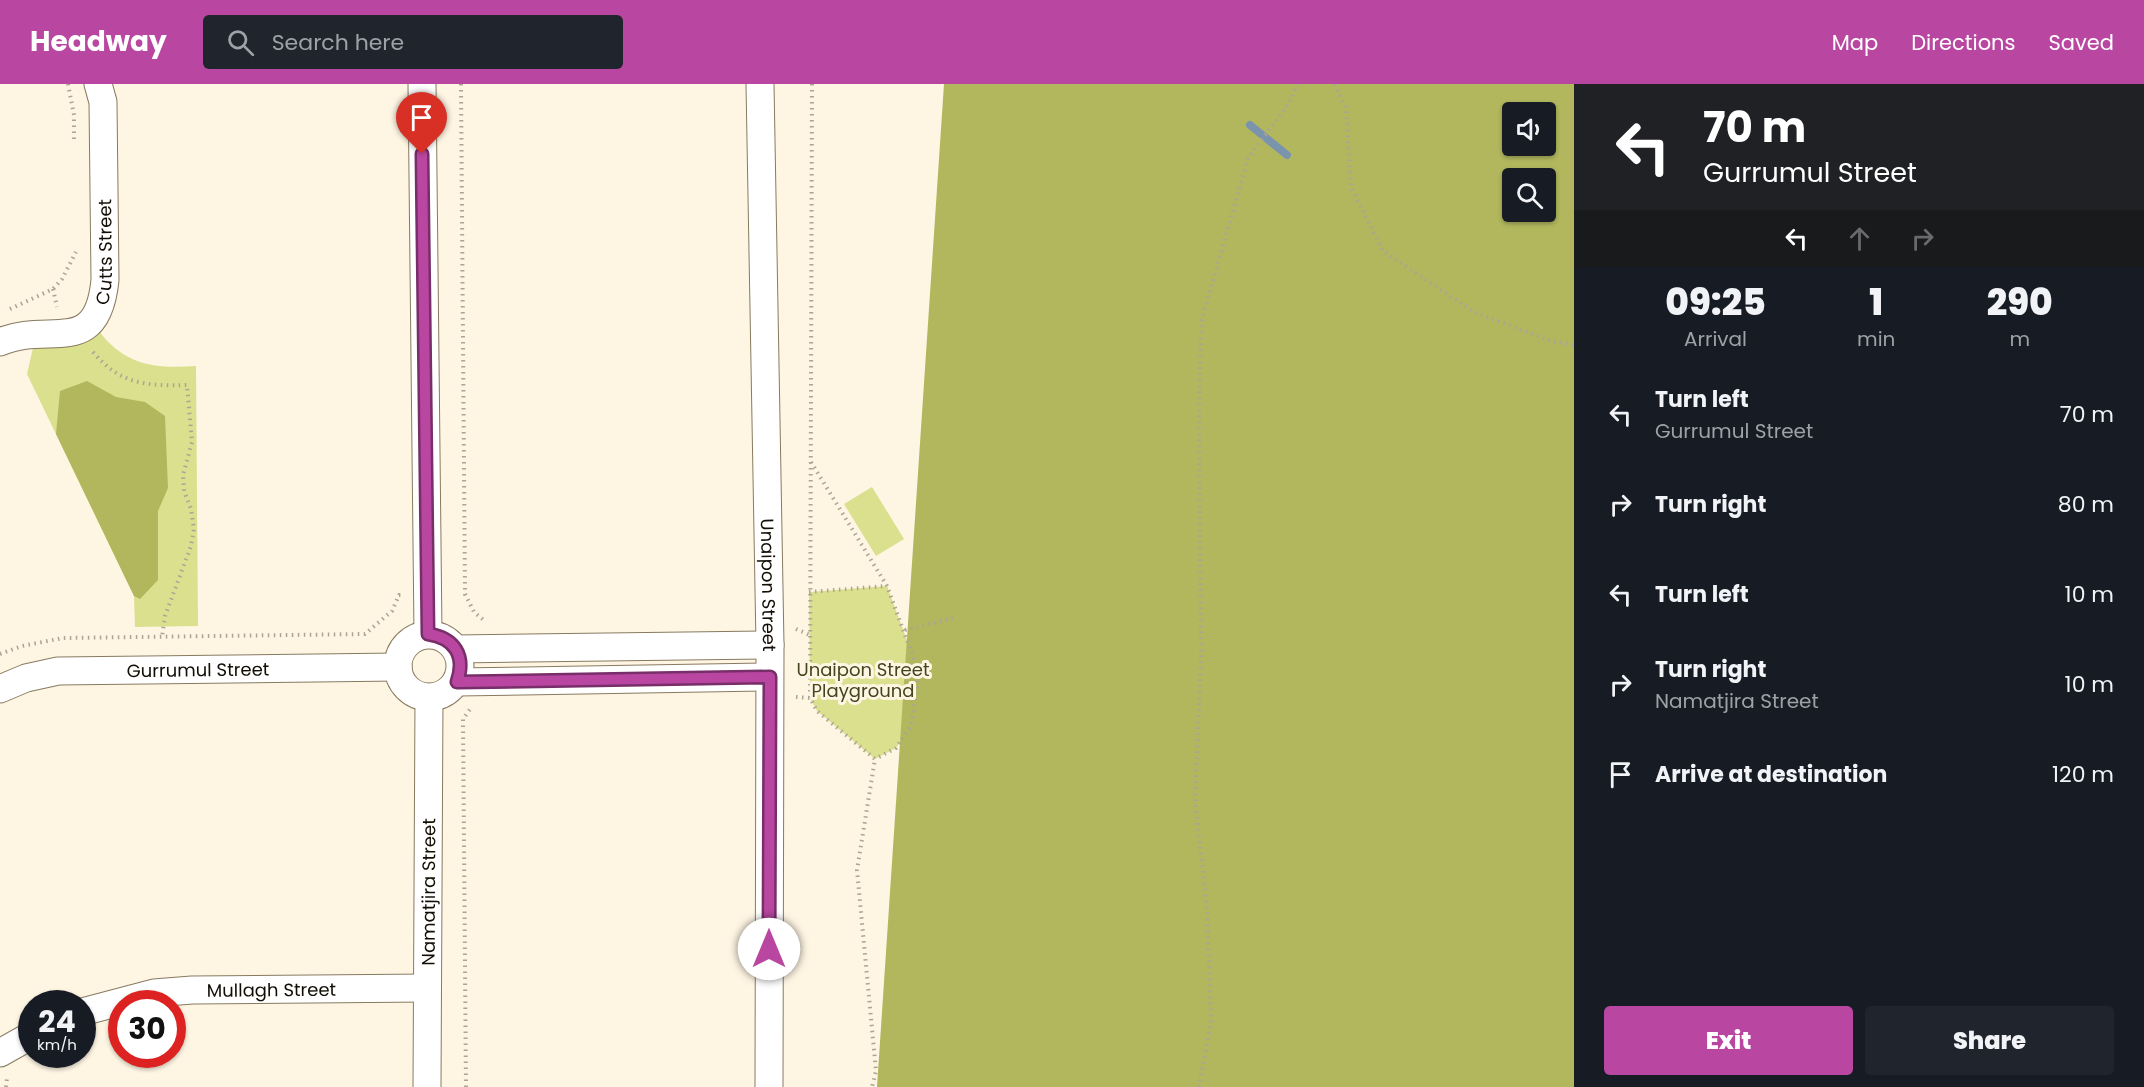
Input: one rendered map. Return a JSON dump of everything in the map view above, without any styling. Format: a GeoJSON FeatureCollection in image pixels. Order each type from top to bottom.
{"type":"FeatureCollection","features":[{"type":"Feature","properties":{"kind":"street","name":"Cutts Street"},"geometry":{"type":"LineString","coordinates":[[0,342],[17,336],[79,331],[96,316],[103,300],[105,280],[103,102],[98,84]]}},
{"type":"Feature","properties":{"kind":"street"},"geometry":{"type":"LineString","coordinates":[[422,84],[428,634]]}},
{"type":"Feature","properties":{"kind":"street","name":"Unaipon Street"},"geometry":{"type":"LineString","coordinates":[[760,84],[770,645],[769,1087]]}},
{"type":"Feature","properties":{"kind":"street"},"geometry":{"type":"LineString","coordinates":[[428,634],[439,636],[456,648],[461,665],[457,682],[450,690],[440,696],[429,698],[420,696],[404,685],[398,667],[399,657],[410,641],[428,634]]}},
{"type":"Feature","properties":{"kind":"street"},"geometry":{"type":"LineString","coordinates":[[456,648],[770,645]]}},
{"type":"Feature","properties":{"kind":"street","name":"Gurrumul Street"},"geometry":{"type":"LineString","coordinates":[[0,689],[26,678],[58,671],[398,667]]}},
{"type":"Feature","properties":{"kind":"street"},"geometry":{"type":"LineString","coordinates":[[457,682],[770,677]]}},
{"type":"Feature","properties":{"kind":"street","name":"Namatjira Street"},"geometry":{"type":"LineString","coordinates":[[427,1087],[429,698]]}},
{"type":"Feature","properties":{"kind":"street","name":"Mullagh Street"},"geometry":{"type":"LineString","coordinates":[[96,1008],[154,993],[192,990],[427,988]]}},
{"type":"Feature","properties":{"kind":"street"},"geometry":{"type":"LineString","coordinates":[[0,1053],[18,1043]]}},
{"type":"Feature","properties":{"kind":"path"},"geometry":{"type":"LineString","coordinates":[[68,84],[74,115],[74,150]]}},
{"type":"Feature","properties":{"kind":"path"},"geometry":{"type":"LineString","coordinates":[[461,84],[465,594],[474,612],[489,625]]}},
{"type":"Feature","properties":{"kind":"path"},"geometry":{"type":"LineString","coordinates":[[812,84],[810,698],[817,711],[875,759]]}},
{"type":"Feature","properties":{"kind":"path"},"geometry":{"type":"LineString","coordinates":[[1199,1087],[1210,1023],[1207,908],[1195,802],[1201,645],[1199,419],[1201,323],[1248,158],[1290,102],[1298,84]]}},
{"type":"Feature","properties":{"kind":"path"},"geometry":{"type":"LineString","coordinates":[[1335,84],[1346,110],[1351,187],[1383,251],[1474,312],[1551,341],[1574,345]]}},
{"type":"Feature","properties":{"kind":"path"},"geometry":{"type":"LineString","coordinates":[[0,314],[53,290],[76,255],[76,244]]}},
{"type":"Feature","properties":{"kind":"path"},"geometry":{"type":"LineString","coordinates":[[89,348],[113,371],[129,381],[152,386],[188,385],[192,442],[183,475],[184,491],[191,509],[194,529],[191,546],[165,616],[162,637]]}},
{"type":"Feature","properties":{"kind":"path"},"geometry":{"type":"LineString","coordinates":[[811,462],[887,586],[919,673],[911,726],[896,748],[875,759]]}},
{"type":"Feature","properties":{"kind":"path"},"geometry":{"type":"LineString","coordinates":[[809,592],[887,586]]}},
{"type":"Feature","properties":{"kind":"path"},"geometry":{"type":"LineString","coordinates":[[0,654],[22,646],[63,638],[364,634],[392,611],[399,595],[465,594]]}},
{"type":"Feature","properties":{"kind":"path"},"geometry":{"type":"LineString","coordinates":[[905,630],[953,618]]}},
{"type":"Feature","properties":{"kind":"path"},"geometry":{"type":"LineString","coordinates":[[466,1087],[463,719],[476,701]]}},
{"type":"Feature","properties":{"kind":"path"},"geometry":{"type":"LineString","coordinates":[[872,1087],[876,1071],[857,870],[875,759]]}},
{"type":"Feature","properties":{"kind":"green space"},"geometry":{"type":"Polygon","coordinates":[[[944,84],[1574,84],[1574,1087],[877,1087],[944,84]]]}},
{"type":"Feature","properties":{"kind":"green space"},"geometry":{"type":"Polygon","coordinates":[[[99,331],[119,351],[130,358],[167,367],[196,366],[198,626],[135,627],[134,596],[27,374],[33,348],[67,345],[99,331]]]}},
{"type":"Feature","properties":{"kind":"green space"},"geometry":{"type":"Polygon","coordinates":[[[87,381],[116,397],[145,402],[165,416],[168,488],[158,511],[158,580],[140,599],[134,596],[56,434],[60,391],[87,381]]]}},
{"type":"Feature","properties":{"kind":"green space"},"geometry":{"type":"Polygon","coordinates":[[[872,487],[904,539],[876,556],[844,504],[872,487]]]}},
{"type":"Feature","properties":{"kind":"green space","name":"Unaipon Street Playground"},"geometry":{"type":"Polygon","coordinates":[[[887,586],[919,673],[911,726],[896,748],[875,759],[817,711],[810,698],[809,592],[887,586]]]}},
{"type":"Feature","properties":{"kind":"waterway"},"geometry":{"type":"LineString","coordinates":[[1250,125],[1287,155]]}},
{"type":"Feature","properties":{"kind":"route"},"geometry":{"type":"LineString","coordinates":[[422,154],[428,634],[439,636],[456,648],[461,665],[457,682],[770,677],[769,949]]}}]}
